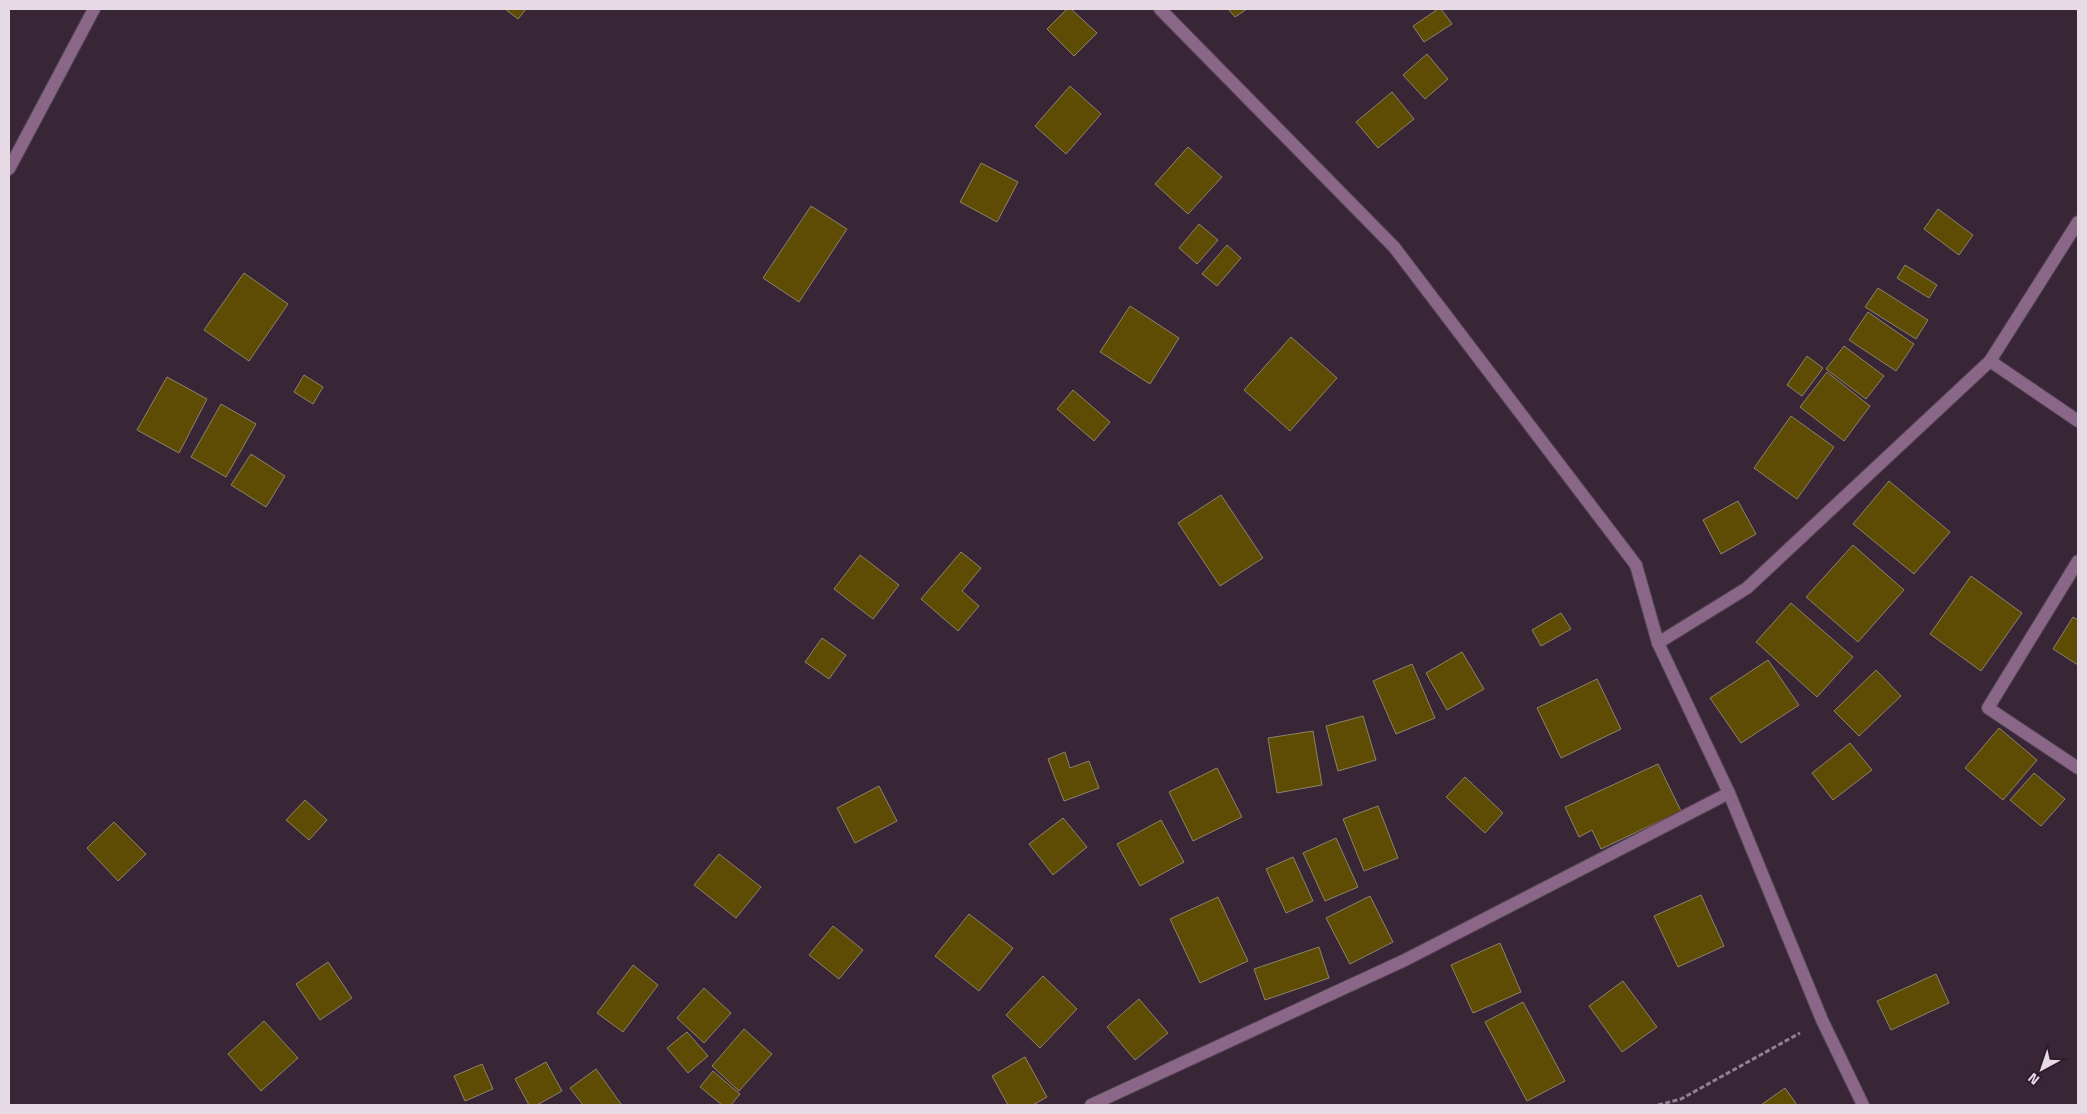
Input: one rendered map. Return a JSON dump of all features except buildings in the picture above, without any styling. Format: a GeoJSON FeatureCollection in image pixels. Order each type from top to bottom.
{"type":"FeatureCollection","features":[{"type":"Feature","properties":{"kind":"street"},"geometry":{"type":"LineString","coordinates":[[9,168],[94,9]]}},
{"type":"Feature","properties":{"kind":"street"},"geometry":{"type":"LineString","coordinates":[[1160,9],[1394,247],[1636,565],[1658,643],[1729,793],[1822,1020],[1863,1105]]}},
{"type":"Feature","properties":{"kind":"street"},"geometry":{"type":"LineString","coordinates":[[1658,643],[1747,588],[1990,361],[2078,222]]}},
{"type":"Feature","properties":{"kind":"street"},"geometry":{"type":"LineString","coordinates":[[1990,361],[2078,421]]}},
{"type":"Feature","properties":{"kind":"street"},"geometry":{"type":"LineString","coordinates":[[2078,562],[1988,708],[2078,768]]}},
{"type":"Feature","properties":{"kind":"street"},"geometry":{"type":"LineString","coordinates":[[1091,1105],[1406,960],[1729,793]]}},
{"type":"Feature","properties":{"kind":"path"},"geometry":{"type":"LineString","coordinates":[[1658,1105],[1681,1099],[1822,1020]]}}]}
